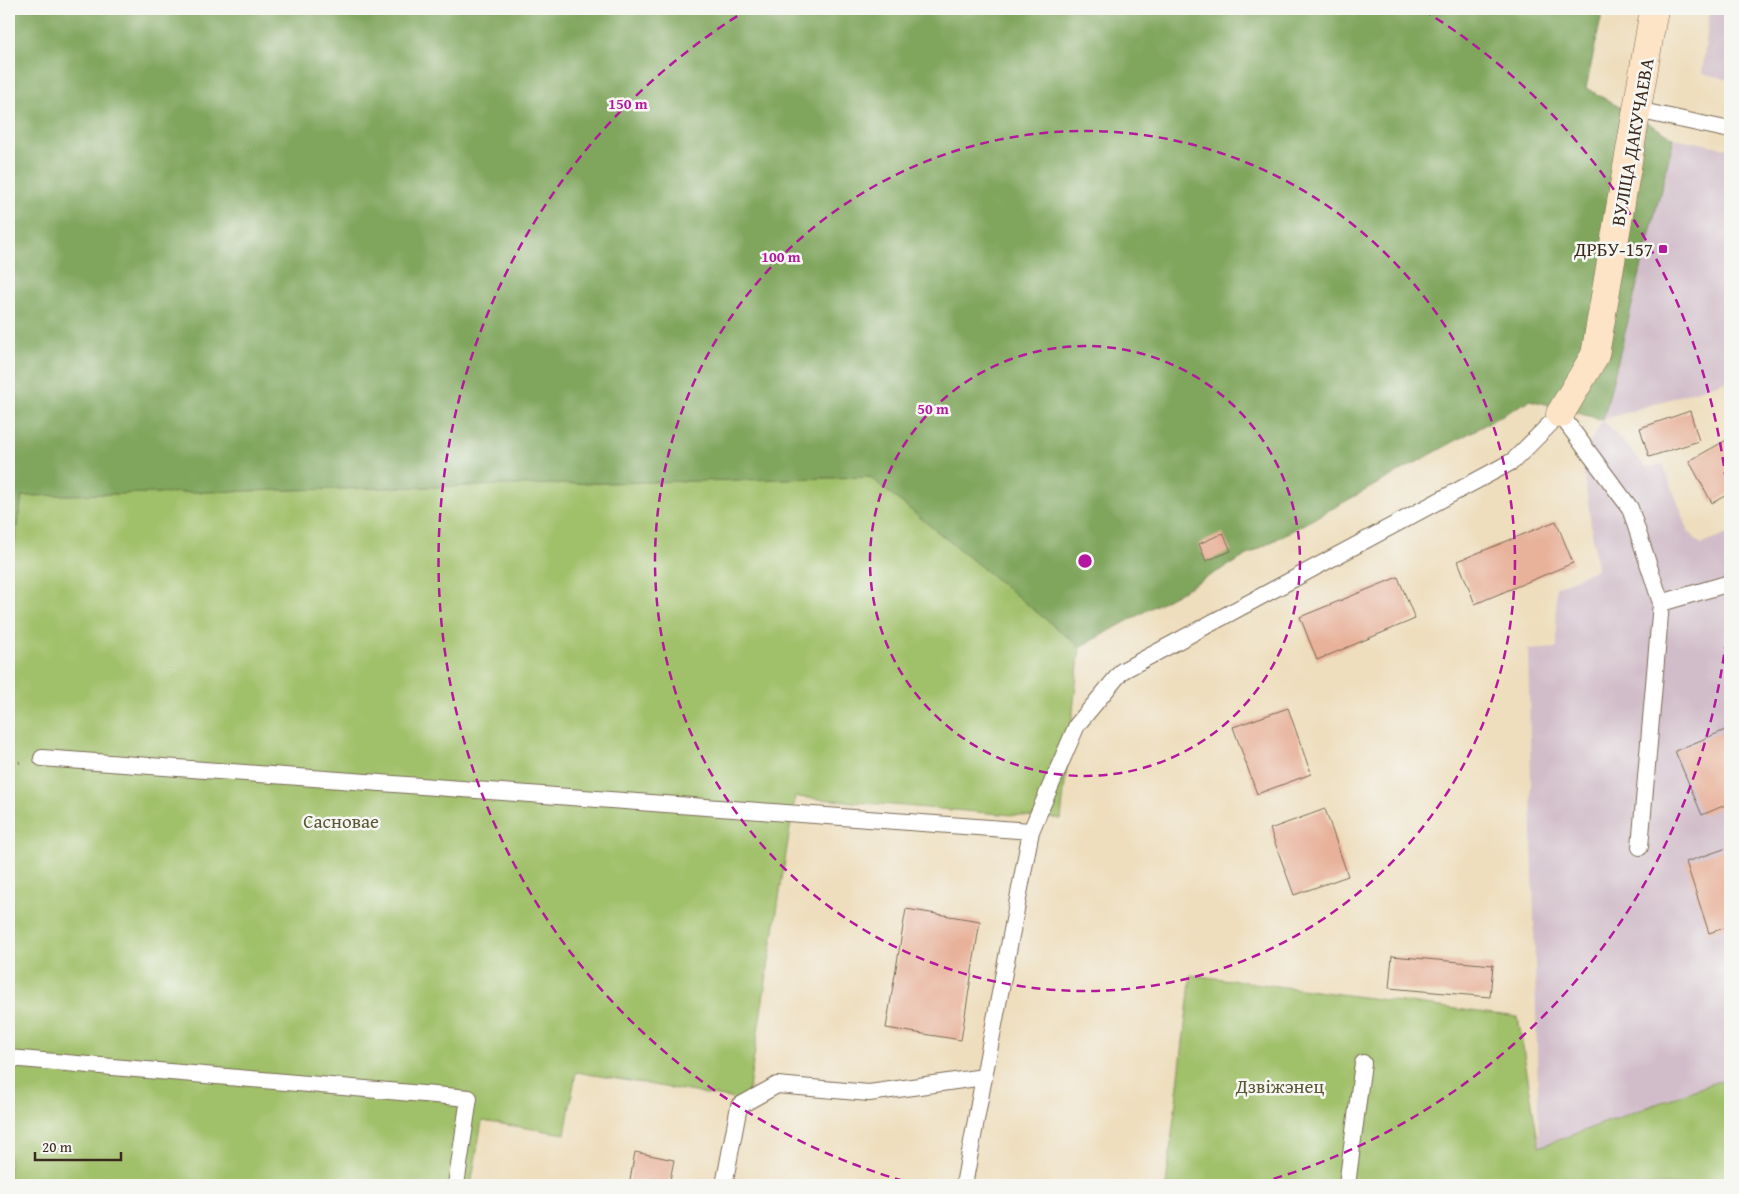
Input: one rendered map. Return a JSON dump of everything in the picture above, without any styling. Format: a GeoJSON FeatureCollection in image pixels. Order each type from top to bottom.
{"type":"FeatureCollection","features":[{"type":"Feature","properties":{"kind":"street","name":"ВУЛІЦА ДАКУЧАЕВА"},"geometry":{"type":"LineString","coordinates":[[1560,414],[1595,355],[1654,9]]}},
{"type":"Feature","properties":{"kind":"lane"},"geometry":{"type":"LineString","coordinates":[[1637,110],[1730,130]]}},
{"type":"Feature","properties":{"kind":"lane"},"geometry":{"type":"LineString","coordinates":[[964,1185],[1031,831],[1077,725],[1122,671],[1513,461],[1560,414],[1630,508],[1660,603],[1640,846]]}},
{"type":"Feature","properties":{"kind":"lane"},"geometry":{"type":"LineString","coordinates":[[1660,603],[1730,583]]}},
{"type":"Feature","properties":{"kind":"lane"},"geometry":{"type":"LineString","coordinates":[[42,758],[1031,831]]}},
{"type":"Feature","properties":{"kind":"lane"},"geometry":{"type":"LineString","coordinates":[[9,1058],[469,1098],[456,1185]]}},
{"type":"Feature","properties":{"kind":"lane"},"geometry":{"type":"LineString","coordinates":[[1347,1185],[1363,1063]]}},
{"type":"Feature","properties":{"kind":"lane"},"geometry":{"type":"LineString","coordinates":[[724,1185],[740,1106],[777,1085],[869,1093],[984,1077]]}},
{"type":"Feature","properties":{"kind":"shaded area"},"geometry":{"type":"Polygon","coordinates":[[[1710,9],[1730,9],[1730,80],[1702,73],[1710,9]]]}},
{"type":"Feature","properties":{"kind":"shaded area"},"geometry":{"type":"Polygon","coordinates":[[[1674,138],[1730,149],[1730,380],[1603,420],[1646,467],[1663,464],[1689,532],[1701,544],[1730,533],[1730,1077],[1539,1147],[1528,650],[1557,648],[1556,587],[1597,569],[1582,458],[1603,419],[1674,138]]]}},
{"type":"Feature","properties":{"kind":"green space"},"geometry":{"type":"Polygon","coordinates":[[[9,9],[1603,9],[1586,88],[1674,138],[1603,420],[1530,400],[1080,647],[870,477],[22,496],[9,574],[9,9]]]}},
{"type":"Feature","properties":{"kind":"green space","name":"Сасновае"},"geometry":{"type":"Polygon","coordinates":[[[870,477],[1080,647],[1061,819],[795,797],[747,1101],[576,1072],[565,1134],[482,1121],[471,1185],[9,1185],[9,574],[22,496],[870,477]]]}},
{"type":"Feature","properties":{"kind":"green space","name":"Дзвіжэнец"},"geometry":{"type":"Polygon","coordinates":[[[1191,975],[1518,1017],[1539,1147],[1730,1077],[1730,1185],[1166,1185],[1191,975]]]}},
{"type":"Feature","properties":{"kind":"building"},"geometry":{"type":"Polygon","coordinates":[[[1690,411],[1699,441],[1649,457],[1640,428],[1690,411]]]}},
{"type":"Feature","properties":{"kind":"building"},"geometry":{"type":"Polygon","coordinates":[[[1730,438],[1730,493],[1712,503],[1689,461],[1730,438]]]}},
{"type":"Feature","properties":{"kind":"building"},"geometry":{"type":"Polygon","coordinates":[[[1556,521],[1573,563],[1475,604],[1458,561],[1556,521]]]}},
{"type":"Feature","properties":{"kind":"building"},"geometry":{"type":"Polygon","coordinates":[[[1223,533],[1231,551],[1206,561],[1199,544],[1223,533]]]}},
{"type":"Feature","properties":{"kind":"building"},"geometry":{"type":"Polygon","coordinates":[[[1398,577],[1415,619],[1317,660],[1300,617],[1398,577]]]}},
{"type":"Feature","properties":{"kind":"building"},"geometry":{"type":"Polygon","coordinates":[[[1288,708],[1311,774],[1257,794],[1233,727],[1288,708]]]}},
{"type":"Feature","properties":{"kind":"building"},"geometry":{"type":"Polygon","coordinates":[[[1730,728],[1730,803],[1702,815],[1675,751],[1730,728]]]}},
{"type":"Feature","properties":{"kind":"building"},"geometry":{"type":"Polygon","coordinates":[[[1325,809],[1348,876],[1294,895],[1270,829],[1325,809]]]}},
{"type":"Feature","properties":{"kind":"building"},"geometry":{"type":"Polygon","coordinates":[[[1730,847],[1730,926],[1709,933],[1686,862],[1730,847]]]}},
{"type":"Feature","properties":{"kind":"building"},"geometry":{"type":"Polygon","coordinates":[[[906,909],[980,921],[961,1040],[886,1028],[906,909]]]}},
{"type":"Feature","properties":{"kind":"building"},"geometry":{"type":"Polygon","coordinates":[[[1392,956],[1493,965],[1490,997],[1389,988],[1392,956]]]}},
{"type":"Feature","properties":{"kind":"building"},"geometry":{"type":"Polygon","coordinates":[[[635,1152],[674,1160],[669,1185],[629,1185],[635,1152]]]}},
{"type":"Feature","properties":{"kind":"place","name":"ДРБУ-157"},"geometry":{"type":"Point","coordinates":[1663,249]}}]}
